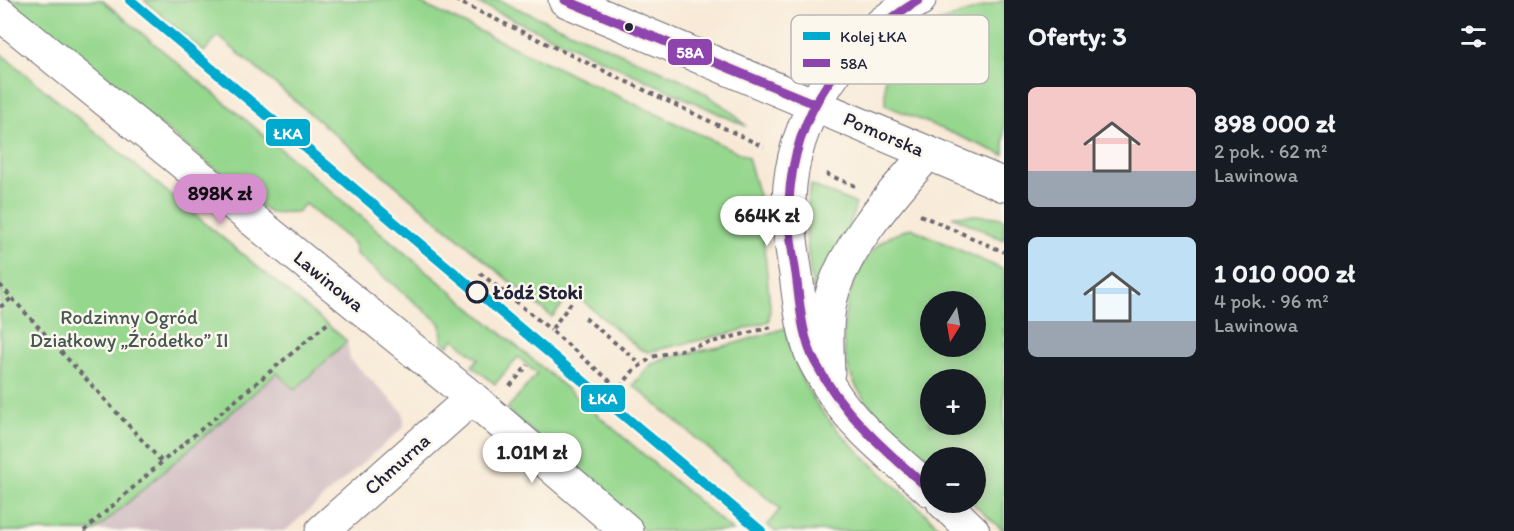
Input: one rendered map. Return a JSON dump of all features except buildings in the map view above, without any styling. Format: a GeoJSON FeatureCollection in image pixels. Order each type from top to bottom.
{"type":"FeatureCollection","features":[{"type":"Feature","properties":{"kind":"street","name":"Pomorska"},"geometry":{"type":"LineString","coordinates":[[565,0],[1004,185]]}},
{"type":"Feature","properties":{"kind":"street"},"geometry":{"type":"LineString","coordinates":[[892,15],[919,0]]}},
{"type":"Feature","properties":{"kind":"street","name":"Lawinowa"},"geometry":{"type":"LineString","coordinates":[[0,14],[472,398],[627,531]]}},
{"type":"Feature","properties":{"kind":"street"},"geometry":{"type":"LineString","coordinates":[[828,84],[803,130],[794,160],[789,201],[802,318],[810,352],[838,401],[854,420],[920,481]]}},
{"type":"Feature","properties":{"kind":"street"},"geometry":{"type":"LineString","coordinates":[[829,386],[826,340],[831,300],[842,266],[889,201],[928,153]]}},
{"type":"Feature","properties":{"kind":"street","name":"Chmurna"},"geometry":{"type":"LineString","coordinates":[[322,531],[472,398]]}},
{"type":"Feature","properties":{"kind":"street"},"geometry":{"type":"LineString","coordinates":[[955,513],[974,531]]}},
{"type":"Feature","properties":{"kind":"path"},"geometry":{"type":"LineString","coordinates":[[455,0],[794,160],[1004,252]]}},
{"type":"Feature","properties":{"kind":"path"},"geometry":{"type":"LineString","coordinates":[[480,273],[619,389],[633,371],[652,357],[802,318]]}},
{"type":"Feature","properties":{"kind":"path"},"geometry":{"type":"LineString","coordinates":[[0,285],[162,462]]}},
{"type":"Feature","properties":{"kind":"path"},"geometry":{"type":"LineString","coordinates":[[0,308],[12,298]]}},
{"type":"Feature","properties":{"kind":"path"},"geometry":{"type":"LineString","coordinates":[[84,531],[162,462],[354,301]]}},
{"type":"Feature","properties":{"kind":"path"},"geometry":{"type":"LineString","coordinates":[[550,330],[571,303]]}},
{"type":"Feature","properties":{"kind":"path"},"geometry":{"type":"LineString","coordinates":[[585,318],[641,364]]}},
{"type":"Feature","properties":{"kind":"shaded area"},"geometry":{"type":"Polygon","coordinates":[[[347,341],[350,359],[403,412],[404,427],[285,531],[95,531],[278,373],[295,390],[347,341]]]}},
{"type":"Feature","properties":{"kind":"green space"},"geometry":{"type":"Polygon","coordinates":[[[4,0],[102,0],[545,370],[733,531],[645,531],[507,409],[537,374],[518,357],[495,384],[472,366],[478,359],[454,339],[448,346],[442,341],[441,324],[356,254],[354,244],[305,204],[297,212],[270,213],[4,0]]]}},
{"type":"Feature","properties":{"kind":"green space"},"geometry":{"type":"Polygon","coordinates":[[[144,0],[413,0],[748,157],[760,200],[770,307],[769,321],[735,332],[648,352],[640,349],[573,293],[552,317],[218,36],[204,52],[144,0]]]}},
{"type":"Feature","properties":{"kind":"green space"},"geometry":{"type":"Polygon","coordinates":[[[471,0],[498,0],[687,82],[730,110],[746,126],[471,0]]]}},
{"type":"Feature","properties":{"kind":"green space"},"geometry":{"type":"Polygon","coordinates":[[[1004,0],[1004,155],[885,105],[885,84],[989,84],[989,15],[959,15],[1004,0]]]}},
{"type":"Feature","properties":{"kind":"green space","name":"Rodzinny Ogród Działkowy „Źródełko” II"},"geometry":{"type":"Polygon","coordinates":[[[0,53],[347,341],[295,390],[277,373],[95,531],[0,531],[0,53]]]}},
{"type":"Feature","properties":{"kind":"green space"},"geometry":{"type":"Polygon","coordinates":[[[811,185],[856,204],[815,309],[806,231],[811,185]]]}},
{"type":"Feature","properties":{"kind":"green space"},"geometry":{"type":"Polygon","coordinates":[[[975,215],[1004,219],[1004,240],[952,216],[975,215]]]}},
{"type":"Feature","properties":{"kind":"green space"},"geometry":{"type":"Polygon","coordinates":[[[911,228],[1004,270],[1004,531],[983,513],[986,513],[986,447],[920,447],[920,454],[868,404],[853,380],[847,365],[844,333],[848,301],[859,271],[870,254],[889,237],[911,228]]]}},
{"type":"Feature","properties":{"kind":"green space"},"geometry":{"type":"Polygon","coordinates":[[[786,328],[799,371],[818,406],[830,422],[859,453],[920,509],[920,513],[924,513],[944,531],[775,531],[767,525],[780,509],[633,385],[650,365],[668,358],[733,344],[786,328]]]}},
{"type":"Feature","properties":{"kind":"rail line","name":"ŁKA"},"geometry":{"type":"LineString","coordinates":[[130,0],[761,531]]}},
{"type":"Feature","properties":{"kind":"transit line","name":"58A"},"geometry":{"type":"LineString","coordinates":[[565,0],[815,104]]}},
{"type":"Feature","properties":{"kind":"transit line","name":"58A"},"geometry":{"type":"LineString","coordinates":[[896,15],[919,0]]}},
{"type":"Feature","properties":{"kind":"transit line","name":"58A"},"geometry":{"type":"LineString","coordinates":[[828,84],[801,138],[793,168],[789,201],[791,238],[807,341],[810,352],[826,381],[852,416],[920,481]]}},
{"type":"Feature","properties":{"kind":"place","name":"Łódź Stoki"},"geometry":{"type":"Point","coordinates":[477,292]}}]}
